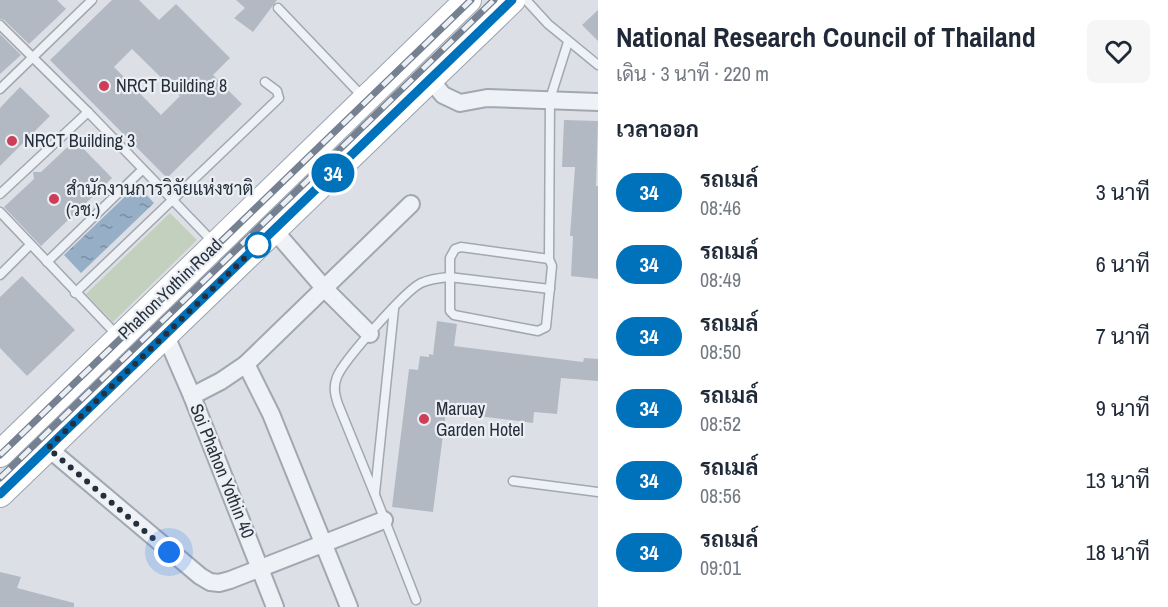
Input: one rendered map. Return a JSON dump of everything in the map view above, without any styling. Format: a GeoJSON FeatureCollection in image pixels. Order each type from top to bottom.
{"type":"FeatureCollection","features":[{"type":"Feature","properties":{"kind":"main road","name":"Phahon Yothin Road"},"geometry":{"type":"LineString","coordinates":[[0,454],[468,0]]}},
{"type":"Feature","properties":{"kind":"main road","name":"Phahon Yothin Road"},"geometry":{"type":"LineString","coordinates":[[0,494],[430,80],[498,4]]}},
{"type":"Feature","properties":{"kind":"street"},"geometry":{"type":"LineString","coordinates":[[430,80],[443,95],[460,103],[487,98],[598,102]]}},
{"type":"Feature","properties":{"kind":"street"},"geometry":{"type":"LineString","coordinates":[[192,396],[246,364],[411,204]]}},
{"type":"Feature","properties":{"kind":"street"},"geometry":{"type":"LineString","coordinates":[[274,230],[325,289],[370,334]]}},
{"type":"Feature","properties":{"kind":"street","name":"Soi Phahon Yothin 40"},"geometry":{"type":"LineString","coordinates":[[166,336],[275,607]]}},
{"type":"Feature","properties":{"kind":"street"},"geometry":{"type":"LineString","coordinates":[[246,364],[271,414],[349,607]]}},
{"type":"Feature","properties":{"kind":"street"},"geometry":{"type":"LineString","coordinates":[[48,448],[142,529],[210,582],[219,583],[260,569],[384,520]]}},
{"type":"Feature","properties":{"kind":"lane"},"geometry":{"type":"LineString","coordinates":[[0,89],[93,0]]}},
{"type":"Feature","properties":{"kind":"lane"},"geometry":{"type":"LineString","coordinates":[[526,0],[548,24],[598,65]]}},
{"type":"Feature","properties":{"kind":"lane"},"geometry":{"type":"LineString","coordinates":[[278,8],[365,100]]}},
{"type":"Feature","properties":{"kind":"lane"},"geometry":{"type":"LineString","coordinates":[[0,25],[88,112],[215,245]]}},
{"type":"Feature","properties":{"kind":"lane"},"geometry":{"type":"LineString","coordinates":[[549,259],[457,248],[452,251],[450,258],[450,311],[454,315],[541,330],[547,324],[552,266],[549,259],[550,99],[568,42]]}},
{"type":"Feature","properties":{"kind":"lane"},"geometry":{"type":"LineString","coordinates":[[75,293],[279,98],[278,91],[265,82]]}},
{"type":"Feature","properties":{"kind":"lane"},"geometry":{"type":"LineString","coordinates":[[0,194],[88,112]]}},
{"type":"Feature","properties":{"kind":"lane"},"geometry":{"type":"LineString","coordinates":[[47,262],[142,170]]}},
{"type":"Feature","properties":{"kind":"lane"},"geometry":{"type":"LineString","coordinates":[[1,218],[30,244],[120,338]]}},
{"type":"Feature","properties":{"kind":"lane"},"geometry":{"type":"LineString","coordinates":[[0,274],[30,244]]}},
{"type":"Feature","properties":{"kind":"lane"},"geometry":{"type":"LineString","coordinates":[[416,600],[334,392],[336,377],[370,334],[420,283],[435,278],[449,277],[550,289]]}},
{"type":"Feature","properties":{"kind":"lane"},"geometry":{"type":"LineString","coordinates":[[375,495],[394,308]]}},
{"type":"Feature","properties":{"kind":"lane"},"geometry":{"type":"LineString","coordinates":[[513,481],[598,492]]}},
{"type":"Feature","properties":{"kind":"green space"},"geometry":{"type":"Polygon","coordinates":[[[170,213],[197,240],[113,322],[86,294],[170,213]]]}},
{"type":"Feature","properties":{"kind":"water"},"geometry":{"type":"Polygon","coordinates":[[[137,185],[154,203],[81,273],[64,255],[137,185]]]}},
{"type":"Feature","properties":{"kind":"building"},"geometry":{"type":"Polygon","coordinates":[[[0,0],[57,0],[66,9],[29,44],[4,20],[0,19],[0,0]]]}},
{"type":"Feature","properties":{"kind":"building","name":"NRCT Building 8"},"geometry":{"type":"Polygon","coordinates":[[[112,0],[139,0],[159,20],[176,4],[230,58],[213,75],[242,104],[167,178],[50,60],[112,0]],[[132,49],[114,67],[161,115],[180,96],[132,49]]]}},
{"type":"Feature","properties":{"kind":"building"},"geometry":{"type":"Polygon","coordinates":[[[236,0],[277,0],[253,32],[234,18],[245,8],[236,0]]]}},
{"type":"Feature","properties":{"kind":"building"},"geometry":{"type":"Polygon","coordinates":[[[598,10],[598,41],[582,25],[598,10]]]}},
{"type":"Feature","properties":{"kind":"building"},"geometry":{"type":"Polygon","coordinates":[[[0,34],[21,55],[0,74],[0,34]]]}},
{"type":"Feature","properties":{"kind":"building","name":"NRCT Building 3"},"geometry":{"type":"Polygon","coordinates":[[[20,87],[50,116],[0,166],[0,108],[20,87]]]}},
{"type":"Feature","properties":{"kind":"building"},"geometry":{"type":"Polygon","coordinates":[[[564,120],[598,121],[596,186],[598,186],[598,279],[571,276],[573,236],[570,236],[575,167],[562,167],[564,120]]]}},
{"type":"Feature","properties":{"kind":"building"},"geometry":{"type":"Polygon","coordinates":[[[75,140],[112,178],[41,246],[4,207],[34,179],[33,172],[41,172],[75,140]]]}},
{"type":"Feature","properties":{"kind":"building"},"geometry":{"type":"Polygon","coordinates":[[[22,276],[75,330],[27,376],[0,348],[0,297],[22,276]]]}},
{"type":"Feature","properties":{"kind":"building","name":"Maruay Garden Hotel"},"geometry":{"type":"Polygon","coordinates":[[[437,321],[457,324],[454,346],[583,362],[584,358],[598,359],[598,381],[561,378],[557,414],[534,412],[533,423],[446,412],[433,512],[392,507],[409,369],[418,370],[420,356],[433,355],[437,321]]]}},
{"type":"Feature","properties":{"kind":"building"},"geometry":{"type":"Polygon","coordinates":[[[0,572],[21,577],[17,588],[74,603],[74,607],[0,607],[0,572]]]}},
{"type":"Feature","properties":{"kind":"railway"},"geometry":{"type":"LineString","coordinates":[[0,455],[471,0]]}},
{"type":"Feature","properties":{"kind":"railway"},"geometry":{"type":"LineString","coordinates":[[0,478],[494,0]]}},
{"type":"Feature","properties":{"kind":"bus line","name":"34"},"geometry":{"type":"LineString","coordinates":[[0,494],[512,0]]}},
{"type":"Feature","properties":{"kind":"place","name":"NRCT Building 8"},"geometry":{"type":"Point","coordinates":[104,86]}},
{"type":"Feature","properties":{"kind":"place","name":"NRCT Building 3"},"geometry":{"type":"Point","coordinates":[12,141]}},
{"type":"Feature","properties":{"kind":"place","name":"สำนักงานการวิจัยแห่งชาติ (วช.)"},"geometry":{"type":"Point","coordinates":[54,199]}},
{"type":"Feature","properties":{"kind":"place","name":"Maruay Garden Hotel"},"geometry":{"type":"Point","coordinates":[424,419]}},
{"type":"Feature","properties":{"kind":"route"},"geometry":{"type":"LineString","coordinates":[[169,552],[48,448],[258,245]]}}]}
